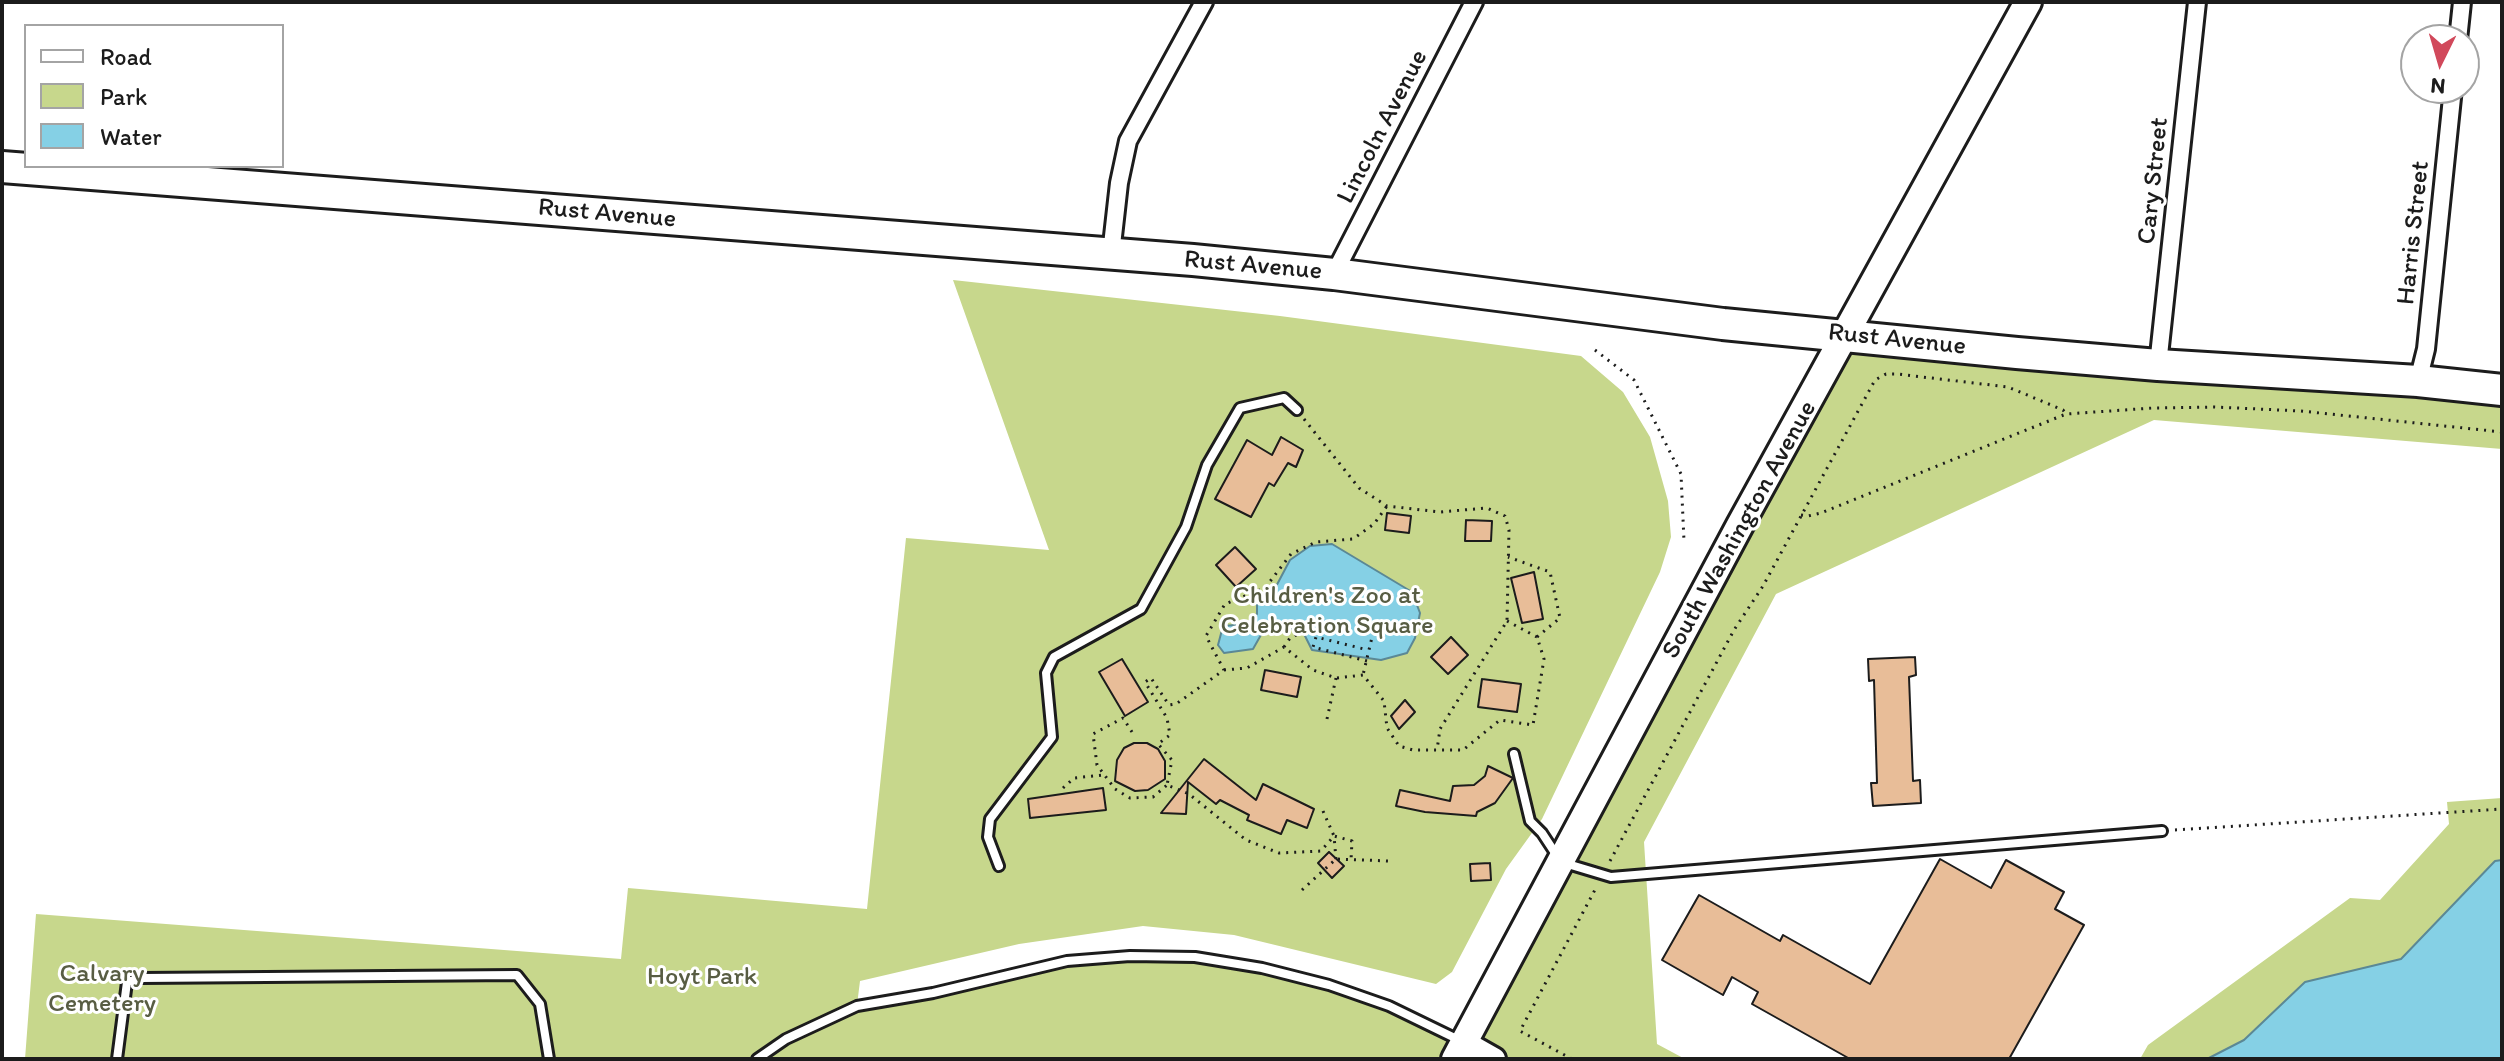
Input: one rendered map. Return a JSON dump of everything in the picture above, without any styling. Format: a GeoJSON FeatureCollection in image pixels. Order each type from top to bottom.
{"type":"FeatureCollection","features":[{"type":"Feature","properties":{"kind":"highway","name":"Rust Avenue"},"geometry":{"type":"LineString","coordinates":[[2,167],[1111,254],[1334,274],[1603,310],[1847,335],[2158,365],[2418,381],[2502,390]]}},
{"type":"Feature","properties":{"kind":"main road","name":"South Washington Avenue"},"geometry":{"type":"LineString","coordinates":[[1460,1051],[1740,525],[2028,2]]}},
{"type":"Feature","properties":{"kind":"main road"},"geometry":{"type":"LineString","coordinates":[[1460,1051],[1494,1059]]}},
{"type":"Feature","properties":{"kind":"street"},"geometry":{"type":"LineString","coordinates":[[1111,254],[1119,183],[1128,141],[1204,2]]}},
{"type":"Feature","properties":{"kind":"street","name":"Lincoln Avenue"},"geometry":{"type":"LineString","coordinates":[[1334,274],[1474,2]]}},
{"type":"Feature","properties":{"kind":"street","name":"Cary Street"},"geometry":{"type":"LineString","coordinates":[[2158,365],[2197,2]]}},
{"type":"Feature","properties":{"kind":"street"},"geometry":{"type":"LineString","coordinates":[[2460,24],[2462,2]]}},
{"type":"Feature","properties":{"kind":"street","name":"Harris Street"},"geometry":{"type":"LineString","coordinates":[[2418,381],[2426,349],[2451,104]]}},
{"type":"Feature","properties":{"kind":"lane"},"geometry":{"type":"LineString","coordinates":[[999,866],[988,837],[990,819],[1052,737],[1046,673],[1054,657],[1141,609],[1186,527],[1207,465],[1240,408],[1284,398],[1297,410]]}},
{"type":"Feature","properties":{"kind":"lane"},"geometry":{"type":"LineString","coordinates":[[1514,754],[1530,821],[1561,862],[1611,877],[2162,831]]}},
{"type":"Feature","properties":{"kind":"lane"},"geometry":{"type":"LineString","coordinates":[[757,1059],[786,1039],[857,1006],[933,993],[1067,961],[1130,956],[1195,957],[1262,968],[1329,985],[1389,1006],[1460,1051]]}},
{"type":"Feature","properties":{"kind":"lane"},"geometry":{"type":"LineString","coordinates":[[117,1059],[127,982],[141,978],[517,975],[540,1004],[549,1059]]}},
{"type":"Feature","properties":{"kind":"path"},"geometry":{"type":"LineString","coordinates":[[1595,350],[1634,380],[1681,474],[1684,541]]}},
{"type":"Feature","properties":{"kind":"path"},"geometry":{"type":"LineString","coordinates":[[1572,1059],[1520,1031],[1734,630],[1763,586],[1870,386],[1886,374],[2008,387],[2066,414]]}},
{"type":"Feature","properties":{"kind":"path"},"geometry":{"type":"LineString","coordinates":[[1801,515],[1821,513],[2066,414],[2215,407],[2301,411],[2502,432]]}},
{"type":"Feature","properties":{"kind":"path"},"geometry":{"type":"LineString","coordinates":[[1297,410],[1359,488],[1387,506],[1440,512],[1487,508],[1505,516],[1509,530],[1507,621],[1440,729],[1437,750]]}},
{"type":"Feature","properties":{"kind":"path"},"geometry":{"type":"LineString","coordinates":[[1224,670],[1206,636],[1225,604],[1265,588],[1291,554],[1316,542],[1353,539],[1374,524],[1387,506]]}},
{"type":"Feature","properties":{"kind":"path"},"geometry":{"type":"LineString","coordinates":[[1508,557],[1550,572],[1560,618],[1537,637]]}},
{"type":"Feature","properties":{"kind":"path"},"geometry":{"type":"LineString","coordinates":[[1363,675],[1384,701],[1387,728],[1399,746],[1413,750],[1463,750],[1500,720],[1533,725],[1544,659],[1537,637],[1507,621]]}},
{"type":"Feature","properties":{"kind":"path"},"geometry":{"type":"LineString","coordinates":[[1132,732],[1123,718],[1093,734],[1097,765],[1115,789],[1130,798],[1153,797],[1167,785],[1172,760],[1158,744],[1170,735],[1167,718],[1145,682],[1151,678],[1169,705],[1176,704],[1224,670],[1247,668],[1284,647],[1290,638],[1315,626],[1373,633],[1363,675]]}},
{"type":"Feature","properties":{"kind":"path"},"geometry":{"type":"LineString","coordinates":[[1367,661],[1313,647],[1316,637],[1369,650]]}},
{"type":"Feature","properties":{"kind":"path"},"geometry":{"type":"LineString","coordinates":[[1284,647],[1313,670],[1336,678],[1363,675]]}},
{"type":"Feature","properties":{"kind":"path"},"geometry":{"type":"LineString","coordinates":[[1327,719],[1336,678]]}},
{"type":"Feature","properties":{"kind":"path"},"geometry":{"type":"LineString","coordinates":[[1063,788],[1074,778],[1105,775]]}},
{"type":"Feature","properties":{"kind":"path"},"geometry":{"type":"LineString","coordinates":[[1167,785],[1189,794],[1246,840],[1279,853],[1321,851],[1334,836]]}},
{"type":"Feature","properties":{"kind":"path"},"geometry":{"type":"LineString","coordinates":[[2162,831],[2502,809]]}},
{"type":"Feature","properties":{"kind":"path"},"geometry":{"type":"LineString","coordinates":[[1323,811],[1334,836],[1336,859]]}},
{"type":"Feature","properties":{"kind":"path"},"geometry":{"type":"LineString","coordinates":[[1334,836],[1352,841],[1351,860]]}},
{"type":"Feature","properties":{"kind":"path"},"geometry":{"type":"LineString","coordinates":[[1302,890],[1336,859],[1389,861]]}},
{"type":"Feature","properties":{"kind":"green space"},"geometry":{"type":"Polygon","coordinates":[[[953,280],[1280,316],[1581,356],[1623,392],[1650,437],[1668,501],[1671,537],[1660,572],[1542,819],[1506,869],[1452,972],[1436,984],[1234,935],[1143,926],[1019,944],[860,981],[857,1005],[1067,961],[1195,957],[1262,968],[1389,1006],[1464,1042],[1847,335],[2502,390],[2502,449],[2154,420],[1776,594],[1644,842],[1657,1044],[1685,1059],[1494,1059],[1464,1043],[1455,1059],[25,1059],[36,914],[621,959],[628,888],[867,909],[906,538],[1049,550],[953,280]]]}},
{"type":"Feature","properties":{"kind":"green space"},"geometry":{"type":"Polygon","coordinates":[[[2502,798],[2502,1059],[2140,1059],[2148,1045],[2350,898],[2380,900],[2449,824],[2447,802],[2502,798]]]}},
{"type":"Feature","properties":{"kind":"water"},"geometry":{"type":"Polygon","coordinates":[[[1332,544],[1412,592],[1420,613],[1415,638],[1407,653],[1381,660],[1312,650],[1300,626],[1285,631],[1266,626],[1253,649],[1224,653],[1218,645],[1223,626],[1247,624],[1257,614],[1257,598],[1272,594],[1290,560],[1310,546],[1332,544]]]}},
{"type":"Feature","properties":{"kind":"water"},"geometry":{"type":"Polygon","coordinates":[[[2502,860],[2502,1059],[2207,1059],[2244,1040],[2305,982],[2401,959],[2495,861],[2502,860]]]}},
{"type":"Feature","properties":{"kind":"building"},"geometry":{"type":"Polygon","coordinates":[[[1281,437],[1303,450],[1296,467],[1288,463],[1274,486],[1269,483],[1251,517],[1215,499],[1247,440],[1272,455],[1281,437]]]}},
{"type":"Feature","properties":{"kind":"building"},"geometry":{"type":"Polygon","coordinates":[[[1387,513],[1411,516],[1409,533],[1385,530],[1387,513]]]}},
{"type":"Feature","properties":{"kind":"building"},"geometry":{"type":"Polygon","coordinates":[[[1466,520],[1492,521],[1491,541],[1465,541],[1466,520]]]}},
{"type":"Feature","properties":{"kind":"building"},"geometry":{"type":"Polygon","coordinates":[[[1235,547],[1256,569],[1236,587],[1216,565],[1235,547]]]}},
{"type":"Feature","properties":{"kind":"building"},"geometry":{"type":"Polygon","coordinates":[[[1534,572],[1543,619],[1522,623],[1511,578],[1534,572]]]}},
{"type":"Feature","properties":{"kind":"building"},"geometry":{"type":"Polygon","coordinates":[[[1451,637],[1468,655],[1448,674],[1431,657],[1451,637]]]}},
{"type":"Feature","properties":{"kind":"building"},"geometry":{"type":"Polygon","coordinates":[[[1915,657],[1916,675],[1909,677],[1913,781],[1920,780],[1921,803],[1873,806],[1871,783],[1877,783],[1874,680],[1869,681],[1868,659],[1915,657]]]}},
{"type":"Feature","properties":{"kind":"building"},"geometry":{"type":"Polygon","coordinates":[[[1122,659],[1148,702],[1125,716],[1099,672],[1122,659]]]}},
{"type":"Feature","properties":{"kind":"building"},"geometry":{"type":"Polygon","coordinates":[[[1265,670],[1301,677],[1297,697],[1261,690],[1265,670]]]}},
{"type":"Feature","properties":{"kind":"building"},"geometry":{"type":"Polygon","coordinates":[[[1482,679],[1521,684],[1517,712],[1478,707],[1482,679]]]}},
{"type":"Feature","properties":{"kind":"building"},"geometry":{"type":"Polygon","coordinates":[[[1405,700],[1415,712],[1399,729],[1391,716],[1405,700]]]}},
{"type":"Feature","properties":{"kind":"building"},"geometry":{"type":"Polygon","coordinates":[[[1134,743],[1147,743],[1158,749],[1165,761],[1165,779],[1148,790],[1135,791],[1115,781],[1117,760],[1124,748],[1134,743]]]}},
{"type":"Feature","properties":{"kind":"building"},"geometry":{"type":"Polygon","coordinates":[[[1204,759],[1256,800],[1263,784],[1314,809],[1307,828],[1287,820],[1281,834],[1247,820],[1249,815],[1220,800],[1216,804],[1188,782],[1186,814],[1161,813],[1204,759]]]}},
{"type":"Feature","properties":{"kind":"building"},"geometry":{"type":"Polygon","coordinates":[[[1488,766],[1513,778],[1495,803],[1477,812],[1476,816],[1396,806],[1400,790],[1450,801],[1453,786],[1474,785],[1485,776],[1488,766]]]}},
{"type":"Feature","properties":{"kind":"building"},"geometry":{"type":"Polygon","coordinates":[[[1103,788],[1106,810],[1030,818],[1028,799],[1103,788]]]}},
{"type":"Feature","properties":{"kind":"building"},"geometry":{"type":"Polygon","coordinates":[[[1329,852],[1344,866],[1332,878],[1318,863],[1329,852]]]}},
{"type":"Feature","properties":{"kind":"building"},"geometry":{"type":"Polygon","coordinates":[[[1940,859],[1991,888],[2006,860],[2064,892],[2055,909],[2084,925],[2009,1059],[1850,1059],[1752,1004],[1758,992],[1732,977],[1723,995],[1662,960],[1699,895],[1780,941],[1783,935],[1870,984],[1940,859]]]}},
{"type":"Feature","properties":{"kind":"building"},"geometry":{"type":"Polygon","coordinates":[[[1490,863],[1491,880],[1471,881],[1470,864],[1490,863]]]}},
{"type":"Feature","properties":{"kind":"park label","name":"Children's Zoo at Celebration Square"},"geometry":{"type":"Point","coordinates":[1327,611]}},
{"type":"Feature","properties":{"kind":"park label","name":"Hoyt Park"},"geometry":{"type":"Point","coordinates":[702,977]}},
{"type":"Feature","properties":{"kind":"park label","name":"Calvary Cemetery"},"geometry":{"type":"Point","coordinates":[102,989]}}]}
